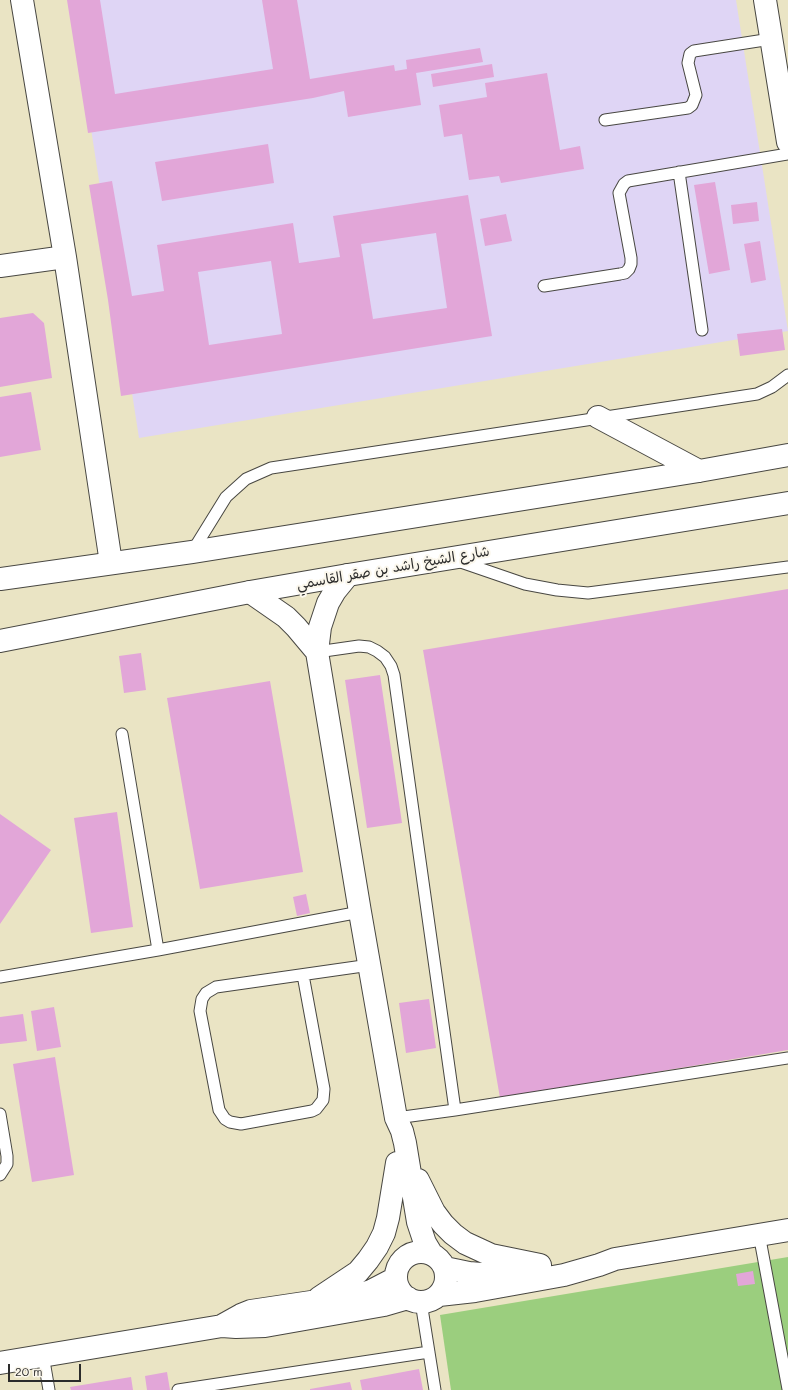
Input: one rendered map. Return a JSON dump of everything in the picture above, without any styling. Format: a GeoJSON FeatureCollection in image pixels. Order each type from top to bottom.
{"type":"FeatureCollection","features":[{"type":"Feature","properties":{"kind":"street"},"geometry":{"type":"LineString","coordinates":[[22,0],[65,258],[111,563]]}},
{"type":"Feature","properties":{"kind":"street"},"geometry":{"type":"LineString","coordinates":[[765,0],[788,142]]}},
{"type":"Feature","properties":{"kind":"street"},"geometry":{"type":"LineString","coordinates":[[0,266],[65,258]]}},
{"type":"Feature","properties":{"kind":"street"},"geometry":{"type":"LineString","coordinates":[[598,417],[699,471]]}},
{"type":"Feature","properties":{"kind":"street"},"geometry":{"type":"LineString","coordinates":[[0,579],[192,552],[699,471],[788,455]]}},
{"type":"Feature","properties":{"kind":"street","name":"شارع الشيخ راشد بن صقر القاسمي"},"geometry":{"type":"LineString","coordinates":[[0,641],[250,592],[448,558],[788,503]]}},
{"type":"Feature","properties":{"kind":"street"},"geometry":{"type":"LineString","coordinates":[[348,575],[335,591],[328,603],[320,627],[317,652],[396,1118],[402,1131],[402,1162],[406,1236],[398,1270],[399,1289],[423,1299],[444,1290],[447,1276],[438,1260],[425,1243],[402,1162]]}},
{"type":"Feature","properties":{"kind":"street"},"geometry":{"type":"LineString","coordinates":[[250,592],[286,617],[317,652]]}},
{"type":"Feature","properties":{"kind":"street"},"geometry":{"type":"LineString","coordinates":[[402,1162],[434,1212],[453,1234],[465,1243],[491,1256],[540,1265]]}},
{"type":"Feature","properties":{"kind":"street"},"geometry":{"type":"LineString","coordinates":[[313,1302],[358,1272],[377,1248],[384,1233],[402,1162]]}},
{"type":"Feature","properties":{"kind":"street"},"geometry":{"type":"LineString","coordinates":[[222,1326],[240,1315],[251,1312],[358,1295],[371,1291],[398,1270],[406,1256],[414,1252],[423,1251],[438,1260],[470,1273],[481,1274],[579,1259],[615,1259],[788,1230]]}},
{"type":"Feature","properties":{"kind":"street"},"geometry":{"type":"LineString","coordinates":[[0,1363],[222,1326],[265,1326],[474,1291],[564,1275],[615,1259]]}},
{"type":"Feature","properties":{"kind":"lane"},"geometry":{"type":"LineString","coordinates":[[605,120],[688,108],[692,105],[696,95],[688,63],[688,59],[694,51],[771,38]]}},
{"type":"Feature","properties":{"kind":"lane"},"geometry":{"type":"LineString","coordinates":[[544,286],[625,273],[629,269],[631,264],[619,199],[621,189],[624,184],[633,180],[788,154]]}},
{"type":"Feature","properties":{"kind":"lane"},"geometry":{"type":"LineString","coordinates":[[679,172],[702,330]]}},
{"type":"Feature","properties":{"kind":"lane"},"geometry":{"type":"LineString","coordinates":[[192,552],[226,497],[246,479],[271,468],[757,394],[772,387],[788,375]]}},
{"type":"Feature","properties":{"kind":"lane"},"geometry":{"type":"LineString","coordinates":[[448,558],[525,584],[556,590],[588,593],[788,567]]}},
{"type":"Feature","properties":{"kind":"lane"},"geometry":{"type":"LineString","coordinates":[[317,652],[359,646],[369,647],[385,657],[391,666],[394,675],[455,1110]]}},
{"type":"Feature","properties":{"kind":"lane"},"geometry":{"type":"LineString","coordinates":[[122,734],[158,950]]}},
{"type":"Feature","properties":{"kind":"lane"},"geometry":{"type":"LineString","coordinates":[[0,977],[158,950],[360,912]]}},
{"type":"Feature","properties":{"kind":"lane"},"geometry":{"type":"LineString","coordinates":[[303,975],[324,1089],[323,1100],[316,1109],[312,1111],[241,1124],[230,1122],[225,1119],[219,1110],[200,1011],[202,999],[206,993],[216,987],[370,965]]}},
{"type":"Feature","properties":{"kind":"lane"},"geometry":{"type":"LineString","coordinates":[[396,1118],[788,1058]]}},
{"type":"Feature","properties":{"kind":"lane"},"geometry":{"type":"LineString","coordinates":[[0,1114],[8,1156],[6,1164],[0,1175]]}},
{"type":"Feature","properties":{"kind":"lane"},"geometry":{"type":"LineString","coordinates":[[760,1234],[788,1389]]}},
{"type":"Feature","properties":{"kind":"lane"},"geometry":{"type":"LineString","coordinates":[[423,1299],[435,1390]]}},
{"type":"Feature","properties":{"kind":"lane"},"geometry":{"type":"LineString","coordinates":[[178,1390],[429,1352]]}},
{"type":"Feature","properties":{"kind":"lane"},"geometry":{"type":"LineString","coordinates":[[43,1355],[48,1390]]}},
{"type":"Feature","properties":{"kind":"shaded area"},"geometry":{"type":"Polygon","coordinates":[[[71,0],[736,0],[788,331],[139,438],[71,0]]]}},
{"type":"Feature","properties":{"kind":"green space"},"geometry":{"type":"Polygon","coordinates":[[[788,1257],[788,1390],[451,1390],[440,1315],[788,1257]]]}},
{"type":"Feature","properties":{"kind":"building"},"geometry":{"type":"Polygon","coordinates":[[[67,0],[100,0],[115,94],[273,69],[262,0],[297,0],[310,79],[394,65],[395,71],[407,69],[406,60],[480,48],[483,62],[416,73],[421,105],[348,117],[344,91],[313,98],[88,133],[67,0]]]}},
{"type":"Feature","properties":{"kind":"building"},"geometry":{"type":"Polygon","coordinates":[[[492,64],[494,77],[433,87],[431,74],[492,64]]]}},
{"type":"Feature","properties":{"kind":"building"},"geometry":{"type":"Polygon","coordinates":[[[547,73],[560,150],[580,146],[584,169],[501,183],[499,176],[469,180],[462,134],[444,137],[439,105],[487,97],[485,83],[547,73]]]}},
{"type":"Feature","properties":{"kind":"building"},"geometry":{"type":"Polygon","coordinates":[[[268,144],[274,183],[162,201],[155,162],[268,144]]]}},
{"type":"Feature","properties":{"kind":"building"},"geometry":{"type":"Polygon","coordinates":[[[112,181],[132,296],[164,291],[157,245],[293,223],[299,263],[340,257],[333,216],[468,195],[492,336],[121,396],[108,300],[89,185],[112,181]],[[436,233],[361,244],[373,319],[447,308],[436,233]],[[271,261],[198,272],[209,345],[282,334],[271,261]]]}},
{"type":"Feature","properties":{"kind":"building"},"geometry":{"type":"Polygon","coordinates":[[[715,182],[730,270],[709,274],[694,185],[715,182]]]}},
{"type":"Feature","properties":{"kind":"building"},"geometry":{"type":"Polygon","coordinates":[[[757,202],[759,221],[733,224],[731,205],[757,202]]]}},
{"type":"Feature","properties":{"kind":"building"},"geometry":{"type":"Polygon","coordinates":[[[506,214],[512,241],[485,246],[480,219],[506,214]]]}},
{"type":"Feature","properties":{"kind":"building"},"geometry":{"type":"Polygon","coordinates":[[[760,241],[766,280],[751,283],[744,244],[760,241]]]}},
{"type":"Feature","properties":{"kind":"building"},"geometry":{"type":"Polygon","coordinates":[[[33,313],[44,323],[52,378],[0,387],[0,318],[33,313]]]}},
{"type":"Feature","properties":{"kind":"building"},"geometry":{"type":"Polygon","coordinates":[[[782,329],[785,350],[740,356],[737,334],[782,329]]]}},
{"type":"Feature","properties":{"kind":"building"},"geometry":{"type":"Polygon","coordinates":[[[31,392],[41,450],[0,457],[0,397],[31,392]]]}},
{"type":"Feature","properties":{"kind":"building"},"geometry":{"type":"Polygon","coordinates":[[[788,589],[788,1050],[500,1098],[423,650],[788,589]]]}},
{"type":"Feature","properties":{"kind":"building"},"geometry":{"type":"Polygon","coordinates":[[[141,653],[146,690],[124,693],[119,656],[141,653]]]}},
{"type":"Feature","properties":{"kind":"building"},"geometry":{"type":"Polygon","coordinates":[[[380,675],[402,823],[367,828],[345,680],[380,675]]]}},
{"type":"Feature","properties":{"kind":"building"},"geometry":{"type":"Polygon","coordinates":[[[270,681],[303,872],[200,889],[167,698],[270,681]]]}},
{"type":"Feature","properties":{"kind":"building"},"geometry":{"type":"Polygon","coordinates":[[[117,812],[133,927],[91,933],[74,818],[117,812]]]}},
{"type":"Feature","properties":{"kind":"building"},"geometry":{"type":"Polygon","coordinates":[[[0,814],[51,850],[0,924],[0,814]]]}},
{"type":"Feature","properties":{"kind":"building"},"geometry":{"type":"Polygon","coordinates":[[[306,894],[310,913],[297,916],[293,897],[306,894]]]}},
{"type":"Feature","properties":{"kind":"building"},"geometry":{"type":"Polygon","coordinates":[[[429,999],[436,1048],[406,1053],[399,1003],[429,999]]]}},
{"type":"Feature","properties":{"kind":"building"},"geometry":{"type":"Polygon","coordinates":[[[54,1007],[61,1047],[37,1051],[31,1011],[54,1007]]]}},
{"type":"Feature","properties":{"kind":"building"},"geometry":{"type":"Polygon","coordinates":[[[23,1014],[27,1041],[0,1044],[0,1017],[23,1014]]]}},
{"type":"Feature","properties":{"kind":"building"},"geometry":{"type":"Polygon","coordinates":[[[55,1057],[74,1175],[32,1182],[13,1064],[55,1057]]]}},
{"type":"Feature","properties":{"kind":"building"},"geometry":{"type":"Polygon","coordinates":[[[753,1271],[755,1284],[738,1286],[736,1274],[753,1271]]]}},
{"type":"Feature","properties":{"kind":"building"},"geometry":{"type":"Polygon","coordinates":[[[419,1369],[423,1390],[362,1390],[360,1380],[419,1369]]]}},
{"type":"Feature","properties":{"kind":"building"},"geometry":{"type":"Polygon","coordinates":[[[167,1372],[170,1390],[147,1390],[145,1376],[167,1372]]]}},
{"type":"Feature","properties":{"kind":"building"},"geometry":{"type":"Polygon","coordinates":[[[131,1377],[133,1390],[71,1390],[70,1387],[131,1377]]]}},
{"type":"Feature","properties":{"kind":"building"},"geometry":{"type":"Polygon","coordinates":[[[350,1382],[352,1390],[310,1390],[310,1389],[350,1382]]]}}]}
